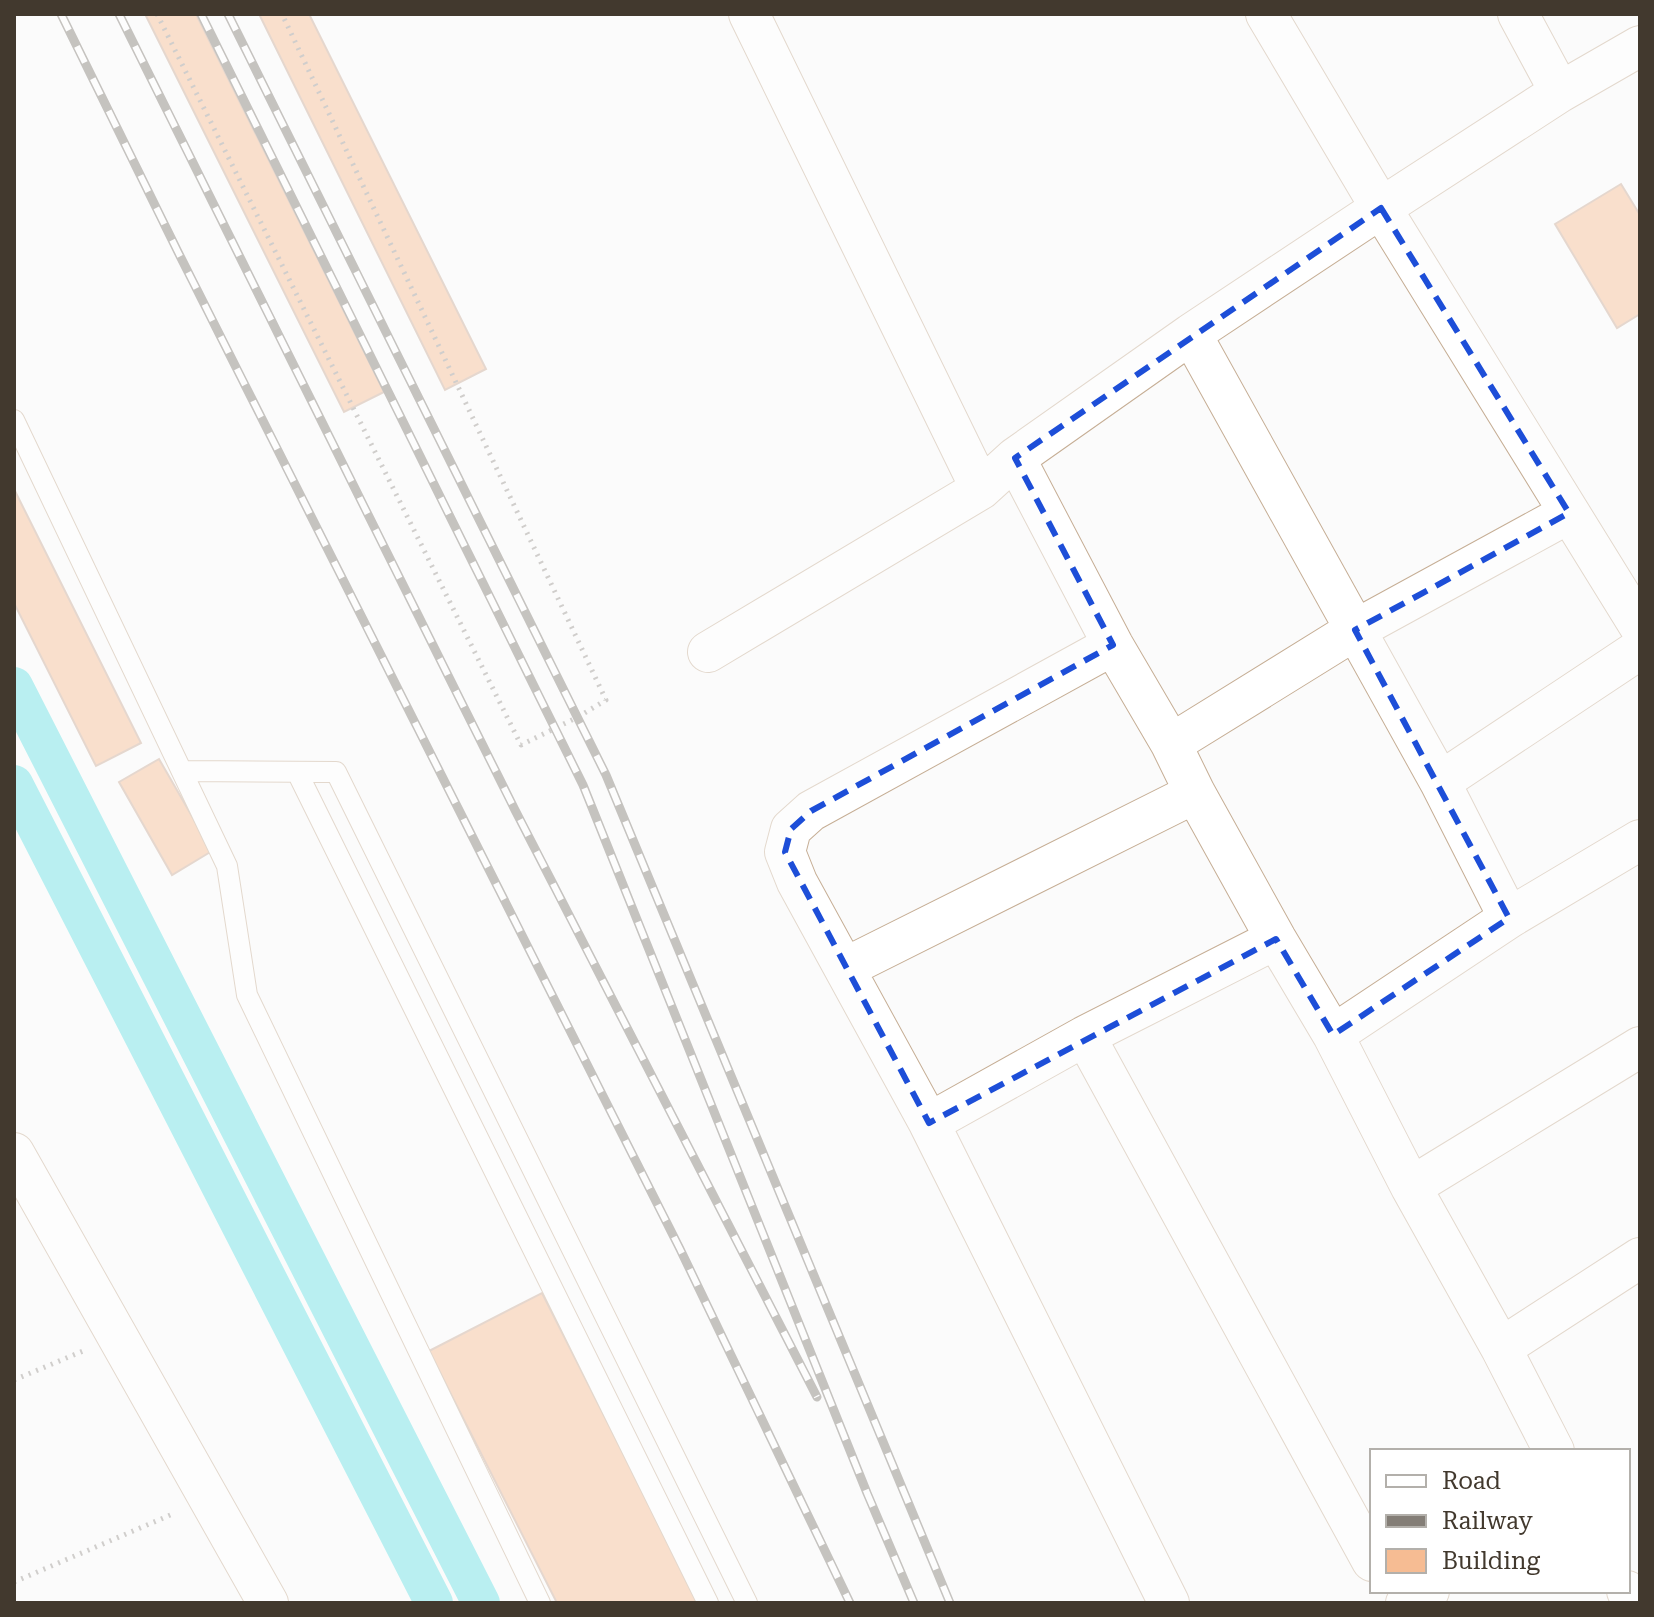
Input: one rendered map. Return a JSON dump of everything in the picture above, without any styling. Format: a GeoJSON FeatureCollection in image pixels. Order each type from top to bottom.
{"type":"FeatureCollection","features":[{"type":"Feature","properties":{"kind":"street"},"geometry":{"type":"LineString","coordinates":[[749,14],[981,489]]}},
{"type":"Feature","properties":{"kind":"street"},"geometry":{"type":"LineString","coordinates":[[1266,14],[1381,208],[1640,627]]}},
{"type":"Feature","properties":{"kind":"street"},"geometry":{"type":"LineString","coordinates":[[1518,14],[1560,92]]}},
{"type":"Feature","properties":{"kind":"street"},"geometry":{"type":"LineString","coordinates":[[708,652],[981,489],[1015,458],[1191,334],[1560,92],[1640,46]]}},
{"type":"Feature","properties":{"kind":"street"},"geometry":{"type":"LineString","coordinates":[[1191,334],[1440,782],[1509,918]]}},
{"type":"Feature","properties":{"kind":"street"},"geometry":{"type":"LineString","coordinates":[[1015,458],[1113,645],[1171,744],[1276,939],[1333,1035],[1411,1187],[1501,1348],[1553,1449]]}},
{"type":"Feature","properties":{"kind":"street"},"geometry":{"type":"LineString","coordinates":[[1171,744],[1355,630],[1569,513]]}},
{"type":"Feature","properties":{"kind":"street"},"geometry":{"type":"LineString","coordinates":[[1113,645],[811,811],[791,829],[785,852],[797,882],[929,1123],[1169,1603]]}},
{"type":"Feature","properties":{"kind":"street"},"geometry":{"type":"LineString","coordinates":[[1440,782],[1640,649]]}},
{"type":"Feature","properties":{"kind":"street"},"geometry":{"type":"LineString","coordinates":[[845,968],[1195,793]]}},
{"type":"Feature","properties":{"kind":"street"},"geometry":{"type":"LineString","coordinates":[[1333,1035],[1509,918],[1640,840]]}},
{"type":"Feature","properties":{"kind":"street"},"geometry":{"type":"LineString","coordinates":[[929,1123],[1085,1036],[1276,939]]}},
{"type":"Feature","properties":{"kind":"street"},"geometry":{"type":"LineString","coordinates":[[1085,1036],[1370,1557]]}},
{"type":"Feature","properties":{"kind":"street"},"geometry":{"type":"LineString","coordinates":[[1411,1187],[1640,1047]]}},
{"type":"Feature","properties":{"kind":"street"},"geometry":{"type":"LineString","coordinates":[[14,1153],[268,1603]]}},
{"type":"Feature","properties":{"kind":"street"},"geometry":{"type":"LineString","coordinates":[[1501,1348],[1640,1258]]}},
{"type":"Feature","properties":{"kind":"street"},"geometry":{"type":"LineString","coordinates":[[1406,1603],[1425,1593]]}},
{"type":"Feature","properties":{"kind":"lane"},"geometry":{"type":"LineString","coordinates":[[14,420],[227,866],[247,995],[540,1603]]}},
{"type":"Feature","properties":{"kind":"lane"},"geometry":{"type":"LineString","coordinates":[[182,771],[336,772],[747,1603]]}},
{"type":"Feature","properties":{"kind":"lane"},"geometry":{"type":"LineString","coordinates":[[297,772],[708,1603]]}},
{"type":"Feature","properties":{"kind":"path"},"geometry":{"type":"LineString","coordinates":[[157,14],[521,745],[606,700],[282,14]]}},
{"type":"Feature","properties":{"kind":"path"},"geometry":{"type":"LineString","coordinates":[[14,1380],[118,1337]]}},
{"type":"Feature","properties":{"kind":"path"},"geometry":{"type":"LineString","coordinates":[[14,1582],[209,1498]]}},
{"type":"Feature","properties":{"kind":"highlighted area"},"geometry":{"type":"Polygon","coordinates":[[[1381,208],[1569,513],[1355,630],[1509,918],[1333,1035],[1276,939],[929,1123],[785,852],[791,829],[811,811],[1113,645],[1015,458],[1381,208]]]}},
{"type":"Feature","properties":{"kind":"building"},"geometry":{"type":"Polygon","coordinates":[[[145,14],[196,14],[384,392],[344,412],[145,14]]]}},
{"type":"Feature","properties":{"kind":"building"},"geometry":{"type":"Polygon","coordinates":[[[259,14],[309,14],[486,369],[445,390],[259,14]]]}},
{"type":"Feature","properties":{"kind":"building"},"geometry":{"type":"Polygon","coordinates":[[[1621,184],[1640,215],[1640,314],[1617,328],[1555,224],[1621,184]]]}},
{"type":"Feature","properties":{"kind":"building"},"geometry":{"type":"Polygon","coordinates":[[[14,489],[141,743],[96,766],[14,603],[14,489]]]}},
{"type":"Feature","properties":{"kind":"building"},"geometry":{"type":"Polygon","coordinates":[[[159,759],[212,851],[172,875],[119,782],[159,759]]]}},
{"type":"Feature","properties":{"kind":"building"},"geometry":{"type":"Polygon","coordinates":[[[542,1293],[699,1603],[557,1603],[429,1351],[542,1293]]]}},
{"type":"Feature","properties":{"kind":"waterway"},"geometry":{"type":"LineString","coordinates":[[14,686],[481,1603]]}},
{"type":"Feature","properties":{"kind":"waterway"},"geometry":{"type":"LineString","coordinates":[[14,784],[434,1603]]}},
{"type":"Feature","properties":{"kind":"railway"},"geometry":{"type":"LineString","coordinates":[[61,14],[680,1249],[850,1603]]}},
{"type":"Feature","properties":{"kind":"railway"},"geometry":{"type":"LineString","coordinates":[[119,14],[515,810],[817,1397]]}},
{"type":"Feature","properties":{"kind":"railway"},"geometry":{"type":"LineString","coordinates":[[201,14],[583,785],[914,1603]]}},
{"type":"Feature","properties":{"kind":"railway"},"geometry":{"type":"LineString","coordinates":[[228,14],[606,775],[950,1603]]}}]}
